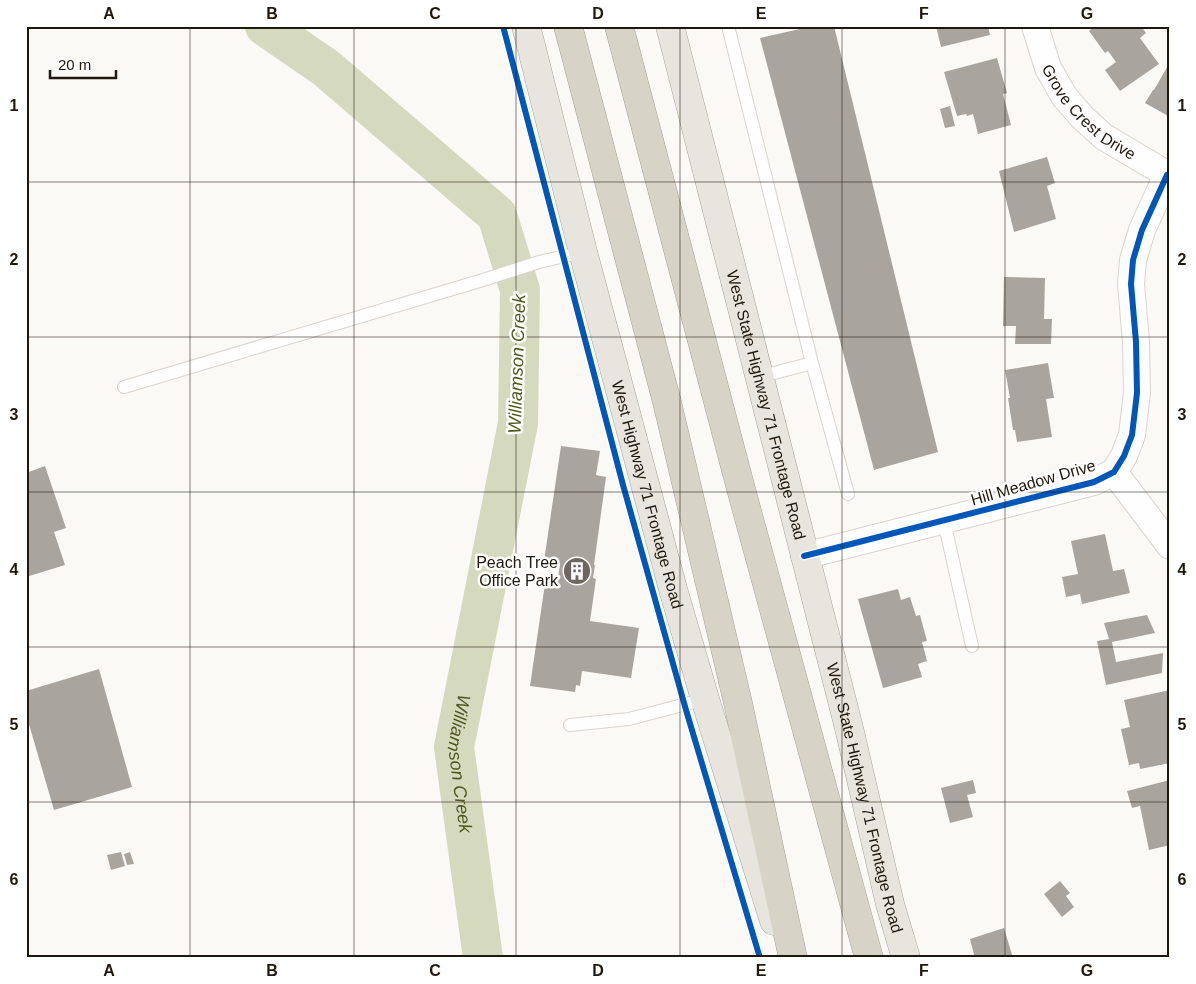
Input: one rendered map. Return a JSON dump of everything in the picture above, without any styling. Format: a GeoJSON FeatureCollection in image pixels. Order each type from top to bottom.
{"type":"FeatureCollection","features":[{"type":"Feature","properties":{"kind":"highway"},"geometry":{"type":"LineString","coordinates":[[568,26],[669,411],[738,703],[793,958]]}},
{"type":"Feature","properties":{"kind":"highway"},"geometry":{"type":"LineString","coordinates":[[619,26],[741,490],[869,958]]}},
{"type":"Feature","properties":{"kind":"main road","name":"West Highway 71 Frontage Road"},"geometry":{"type":"LineString","coordinates":[[526,26],[583,252],[673,589],[705,699],[786,958]]}},
{"type":"Feature","properties":{"kind":"main road","name":"West State Highway 71 Frontage Road"},"geometry":{"type":"LineString","coordinates":[[670,26],[849,728],[890,904],[906,958]]}},
{"type":"Feature","properties":{"kind":"street","name":"Grove Crest Drive"},"geometry":{"type":"LineString","coordinates":[[1035,26],[1048,68],[1064,96],[1082,117],[1104,137],[1169,175]]}},
{"type":"Feature","properties":{"kind":"street","name":"Hill Meadow Drive"},"geometry":{"type":"LineString","coordinates":[[804,556],[1094,482],[1114,472],[1124,456],[1132,435],[1137,393],[1136,342],[1131,284],[1133,260],[1142,230],[1169,175]]}},
{"type":"Feature","properties":{"kind":"street"},"geometry":{"type":"LineString","coordinates":[[1114,472],[1170,546]]}},
{"type":"Feature","properties":{"kind":"lane"},"geometry":{"type":"LineString","coordinates":[[728,26],[812,362],[848,494]]}},
{"type":"Feature","properties":{"kind":"lane"},"geometry":{"type":"LineString","coordinates":[[124,387],[539,262],[583,252]]}},
{"type":"Feature","properties":{"kind":"lane"},"geometry":{"type":"LineString","coordinates":[[759,377],[812,362]]}},
{"type":"Feature","properties":{"kind":"lane"},"geometry":{"type":"LineString","coordinates":[[944,521],[972,646]]}},
{"type":"Feature","properties":{"kind":"lane"},"geometry":{"type":"LineString","coordinates":[[570,725],[629,719],[705,699]]}},
{"type":"Feature","properties":{"kind":"building"},"geometry":{"type":"Polygon","coordinates":[[[813,26],[834,26],[938,452],[874,470],[760,38],[813,26]]]}},
{"type":"Feature","properties":{"kind":"building"},"geometry":{"type":"Polygon","coordinates":[[[936,26],[988,26],[990,35],[941,47],[936,26]]]}},
{"type":"Feature","properties":{"kind":"building"},"geometry":{"type":"Polygon","coordinates":[[[1095,26],[1141,26],[1146,33],[1140,38],[1159,64],[1120,91],[1105,70],[1116,62],[1108,51],[1105,53],[1089,31],[1095,26]]]}},
{"type":"Feature","properties":{"kind":"building"},"geometry":{"type":"Polygon","coordinates":[[[997,58],[1007,93],[1003,94],[1011,125],[978,134],[973,114],[957,116],[944,72],[997,58]]]}},
{"type":"Feature","properties":{"kind":"building"},"geometry":{"type":"Polygon","coordinates":[[[1170,62],[1170,117],[1145,103],[1170,62]]]}},
{"type":"Feature","properties":{"kind":"building"},"geometry":{"type":"Polygon","coordinates":[[[950,106],[955,126],[945,128],[940,109],[950,106]]]}},
{"type":"Feature","properties":{"kind":"building"},"geometry":{"type":"Polygon","coordinates":[[[1047,157],[1055,183],[1047,186],[1056,219],[1014,232],[999,171],[1047,157]]]}},
{"type":"Feature","properties":{"kind":"building"},"geometry":{"type":"Polygon","coordinates":[[[1004,277],[1045,278],[1044,319],[1052,319],[1051,344],[1015,344],[1016,326],[1003,326],[1004,277]]]}},
{"type":"Feature","properties":{"kind":"building"},"geometry":{"type":"Polygon","coordinates":[[[1048,363],[1054,398],[1046,399],[1052,437],[1017,442],[1015,430],[1013,430],[1005,370],[1048,363]]]}},
{"type":"Feature","properties":{"kind":"building","name":"Peach Tree Office Park"},"geometry":{"type":"Polygon","coordinates":[[[561,446],[600,451],[596,475],[606,477],[594,565],[593,578],[596,579],[590,621],[639,628],[631,678],[582,671],[580,686],[576,685],[575,692],[530,686],[546,577],[558,579],[560,563],[544,561],[561,446]]]}},
{"type":"Feature","properties":{"kind":"building"},"geometry":{"type":"Polygon","coordinates":[[[45,466],[66,528],[54,532],[65,565],[26,577],[26,473],[45,466]]]}},
{"type":"Feature","properties":{"kind":"building"},"geometry":{"type":"Polygon","coordinates":[[[1105,534],[1113,571],[1124,569],[1130,593],[1082,604],[1080,594],[1066,597],[1062,577],[1078,574],[1071,541],[1105,534]]]}},
{"type":"Feature","properties":{"kind":"building"},"geometry":{"type":"Polygon","coordinates":[[[898,589],[901,600],[910,597],[916,616],[920,615],[927,641],[922,642],[927,661],[918,664],[922,677],[883,688],[858,599],[898,589]]]}},
{"type":"Feature","properties":{"kind":"building"},"geometry":{"type":"Polygon","coordinates":[[[1147,615],[1155,633],[1112,642],[1116,662],[1163,653],[1162,673],[1106,685],[1097,641],[1109,639],[1104,623],[1147,615]]]}},
{"type":"Feature","properties":{"kind":"building"},"geometry":{"type":"Polygon","coordinates":[[[99,669],[132,787],[54,810],[26,714],[26,691],[99,669]]]}},
{"type":"Feature","properties":{"kind":"building"},"geometry":{"type":"Polygon","coordinates":[[[1170,690],[1170,718],[1168,719],[1170,726],[1170,763],[1140,769],[1139,763],[1129,765],[1121,729],[1130,727],[1124,700],[1170,690]]]}},
{"type":"Feature","properties":{"kind":"building"},"geometry":{"type":"Polygon","coordinates":[[[973,780],[976,793],[967,795],[973,817],[950,823],[941,788],[973,780]]]}},
{"type":"Feature","properties":{"kind":"building"},"geometry":{"type":"Polygon","coordinates":[[[1170,780],[1170,845],[1149,850],[1140,806],[1132,808],[1127,791],[1170,780]]]}},
{"type":"Feature","properties":{"kind":"building"},"geometry":{"type":"Polygon","coordinates":[[[121,852],[125,866],[111,870],[107,855],[121,852]]]}},
{"type":"Feature","properties":{"kind":"building"},"geometry":{"type":"Polygon","coordinates":[[[130,852],[134,864],[127,865],[124,854],[130,852]]]}},
{"type":"Feature","properties":{"kind":"building"},"geometry":{"type":"Polygon","coordinates":[[[1060,881],[1070,893],[1066,896],[1074,907],[1062,917],[1044,894],[1060,881]]]}},
{"type":"Feature","properties":{"kind":"building"},"geometry":{"type":"Polygon","coordinates":[[[1004,928],[1013,958],[975,958],[970,939],[1004,928]]]}},
{"type":"Feature","properties":{"kind":"waterway","name":"Williamson Creek"},"geometry":{"type":"LineString","coordinates":[[265,26],[326,68],[497,215],[520,290],[518,423],[454,747],[483,958]]}},
{"type":"Feature","properties":{"kind":"cycle path"},"geometry":{"type":"LineString","coordinates":[[503,26],[623,485],[686,710],[760,958]]}},
{"type":"Feature","properties":{"kind":"cycle path"},"geometry":{"type":"LineString","coordinates":[[804,556],[1094,482],[1114,472],[1124,456],[1132,435],[1137,393],[1136,342],[1131,284],[1133,260],[1142,230],[1167,175]]}},
{"type":"Feature","properties":{"kind":"place","name":"Peach Tree Office Park"},"geometry":{"type":"Point","coordinates":[577,571]}}]}
